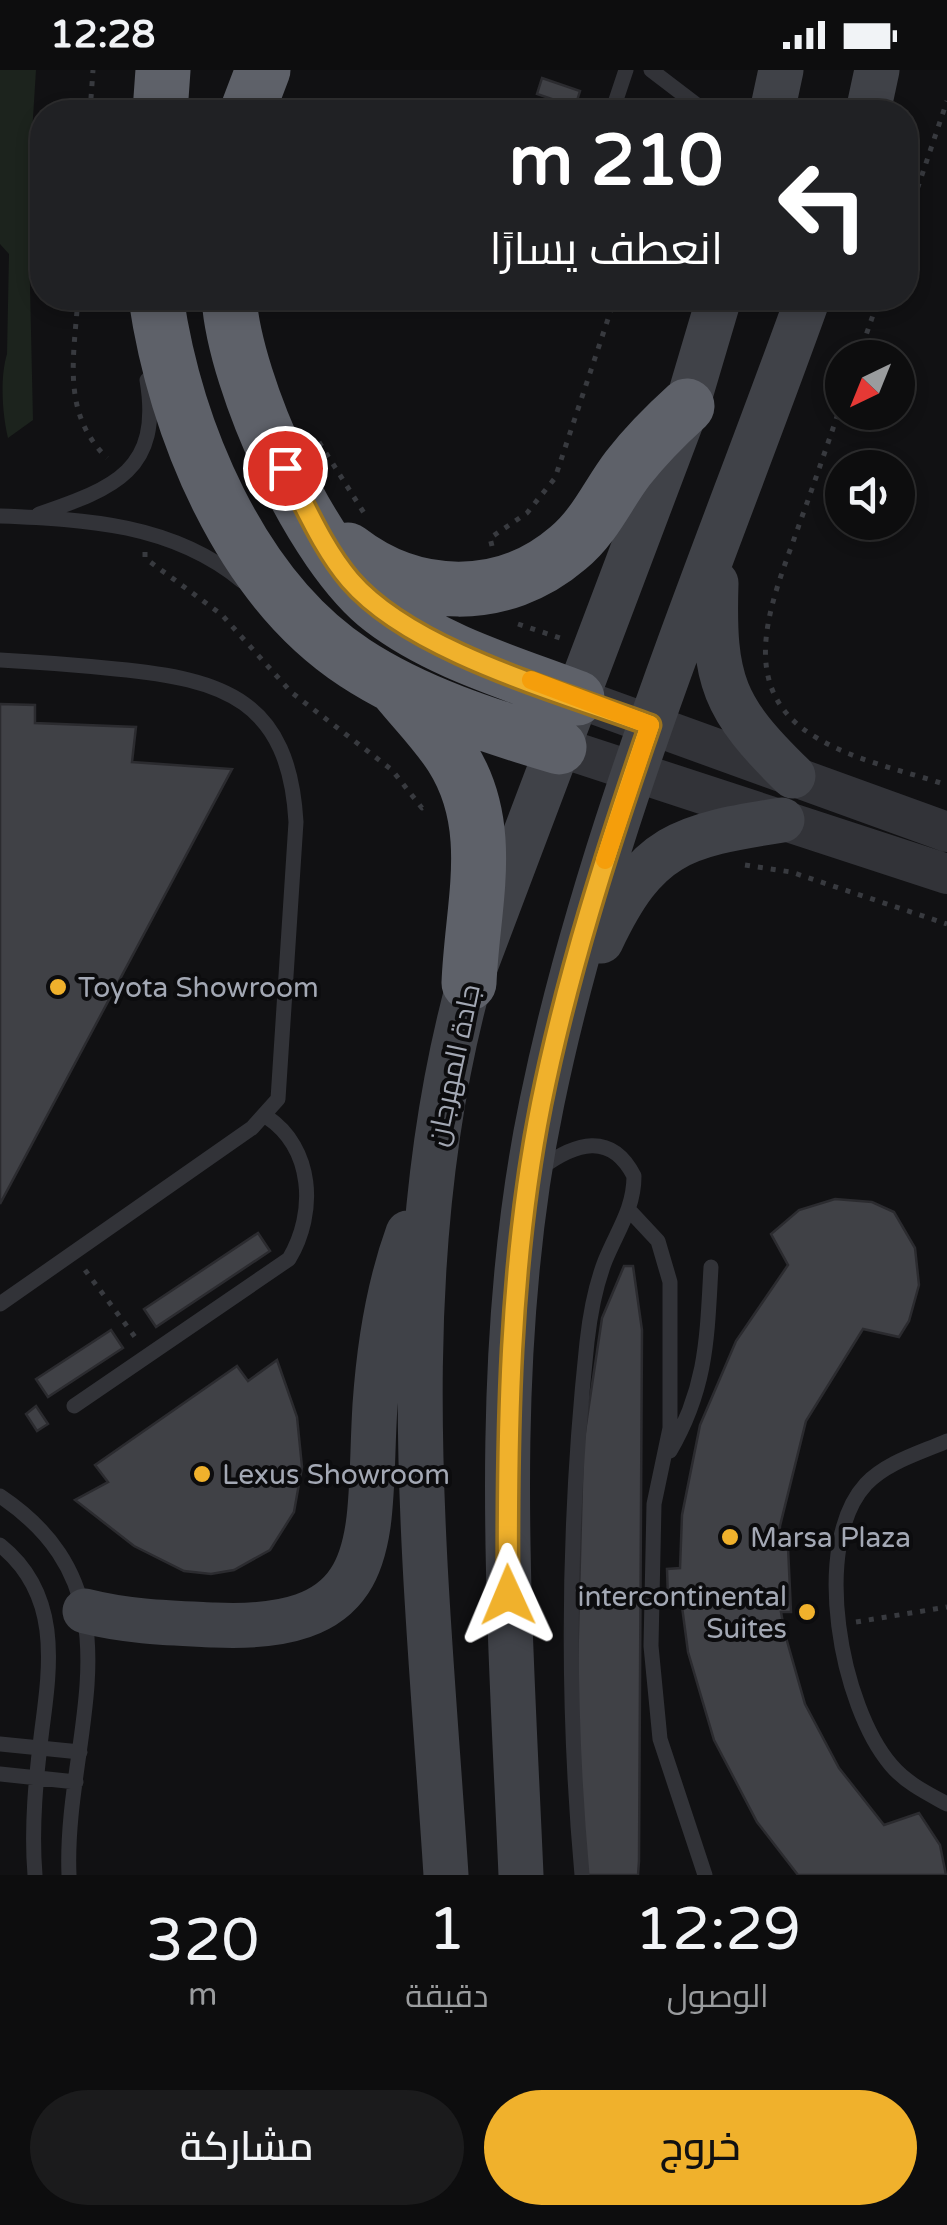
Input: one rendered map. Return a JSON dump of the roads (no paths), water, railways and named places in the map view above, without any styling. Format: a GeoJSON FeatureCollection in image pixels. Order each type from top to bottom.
{"type":"FeatureCollection","features":[{"type":"Feature","properties":{"kind":"highway"},"geometry":{"type":"LineString","coordinates":[[161,100],[163,70]]}},
{"type":"Feature","properties":{"kind":"highway"},"geometry":{"type":"LineString","coordinates":[[252,100],[263,70]]}},
{"type":"Feature","properties":{"kind":"highway"},"geometry":{"type":"LineString","coordinates":[[151,310],[176,398],[220,502],[272,579],[320,635],[352,661],[396,688],[452,756],[470,791],[481,855],[469,984]]}},
{"type":"Feature","properties":{"kind":"highway"},"geometry":{"type":"LineString","coordinates":[[231,310],[241,362],[259,416],[331,555],[380,608],[568,722]]}},
{"type":"Feature","properties":{"kind":"highway"},"geometry":{"type":"LineString","coordinates":[[310,513],[366,564],[397,580],[431,589],[466,590],[503,584],[538,570],[570,547],[596,517],[626,470],[686,406]]}},
{"type":"Feature","properties":{"kind":"highway"},"geometry":{"type":"LineString","coordinates":[[396,688],[568,722]]}},
{"type":"Feature","properties":{"kind":"main road"},"geometry":{"type":"LineString","coordinates":[[775,100],[781,70]]}},
{"type":"Feature","properties":{"kind":"main road"},"geometry":{"type":"LineString","coordinates":[[871,100],[877,70]]}},
{"type":"Feature","properties":{"kind":"main road","name":"جادة المهرجان"},"geometry":{"type":"LineString","coordinates":[[446,1875],[421,1481],[420,1325],[430,1180],[446,1079],[469,984],[686,406],[715,310]]}},
{"type":"Feature","properties":{"kind":"main road"},"geometry":{"type":"LineString","coordinates":[[520,1875],[506,1496],[509,1398],[529,1176],[566,998],[634,772],[804,310]]}},
{"type":"Feature","properties":{"kind":"main road"},"geometry":{"type":"LineString","coordinates":[[717,552],[714,645],[721,678],[753,738],[793,776]]}},
{"type":"Feature","properties":{"kind":"main road"},"geometry":{"type":"LineString","coordinates":[[566,998],[598,949],[627,890],[647,866],[672,847],[700,834],[782,820]]}},
{"type":"Feature","properties":{"kind":"main road"},"geometry":{"type":"LineString","coordinates":[[86,1611],[147,1622],[278,1624],[304,1616],[346,1584],[370,1536],[376,1405],[389,1298],[408,1231],[430,1180]]}},
{"type":"Feature","properties":{"kind":"street"},"geometry":{"type":"LineString","coordinates":[[568,722],[650,725],[947,832]]}},
{"type":"Feature","properties":{"kind":"street"},"geometry":{"type":"LineString","coordinates":[[568,722],[634,772],[947,874]]}},
{"type":"Feature","properties":{"kind":"lane"},"geometry":{"type":"LineString","coordinates":[[616,100],[626,70]]}},
{"type":"Feature","properties":{"kind":"lane"},"geometry":{"type":"LineString","coordinates":[[651,70],[690,100]]}},
{"type":"Feature","properties":{"kind":"lane"},"geometry":{"type":"LineString","coordinates":[[31,517],[76,502],[123,474],[148,444],[152,424],[143,356]]}},
{"type":"Feature","properties":{"kind":"lane"},"geometry":{"type":"LineString","coordinates":[[0,516],[148,531],[202,553],[272,607],[320,635]]}},
{"type":"Feature","properties":{"kind":"lane"},"geometry":{"type":"LineString","coordinates":[[0,660],[195,678],[243,701],[276,740],[294,788],[296,822],[278,1100],[267,1116],[0,1304]]}},
{"type":"Feature","properties":{"kind":"lane"},"geometry":{"type":"LineString","coordinates":[[74,1406],[278,1270],[297,1246],[307,1176],[303,1158],[282,1127],[267,1116]]}},
{"type":"Feature","properties":{"kind":"lane"},"geometry":{"type":"LineString","coordinates":[[529,1176],[565,1150],[598,1144],[626,1161],[634,1176],[630,1211],[605,1261],[590,1316],[577,1464],[572,1688],[582,1875]]}},
{"type":"Feature","properties":{"kind":"lane"},"geometry":{"type":"LineString","coordinates":[[630,1211],[658,1241],[670,1282],[670,1428],[654,1504],[650,1646],[660,1739],[704,1875]]}},
{"type":"Feature","properties":{"kind":"lane"},"geometry":{"type":"LineString","coordinates":[[666,1458],[697,1397],[706,1363],[711,1267]]}},
{"type":"Feature","properties":{"kind":"lane"},"geometry":{"type":"LineString","coordinates":[[947,1442],[891,1466],[867,1483],[850,1507],[840,1534],[837,1563],[846,1662],[872,1737],[892,1766],[918,1789],[947,1804]]}},
{"type":"Feature","properties":{"kind":"lane"},"geometry":{"type":"LineString","coordinates":[[0,1496],[40,1529],[67,1566],[86,1611],[89,1691],[68,1823],[68,1875]]}},
{"type":"Feature","properties":{"kind":"lane"},"geometry":{"type":"LineString","coordinates":[[0,1545],[31,1581],[46,1614],[52,1650],[40,1751],[34,1875]]}},
{"type":"Feature","properties":{"kind":"lane"},"geometry":{"type":"LineString","coordinates":[[0,1744],[80,1752]]}},
{"type":"Feature","properties":{"kind":"lane"},"geometry":{"type":"LineString","coordinates":[[0,1774],[76,1782]]}},
{"type":"Feature","properties":{"kind":"place","name":"Toyota Showroom"},"geometry":{"type":"Point","coordinates":[58,987]}},
{"type":"Feature","properties":{"kind":"place","name":"Lexus Showroom"},"geometry":{"type":"Point","coordinates":[202,1474]}},
{"type":"Feature","properties":{"kind":"place","name":"Marsa Plaza"},"geometry":{"type":"Point","coordinates":[730,1537]}},
{"type":"Feature","properties":{"kind":"place","name":"intercontinental Suites"},"geometry":{"type":"Point","coordinates":[807,1612]}}]}
